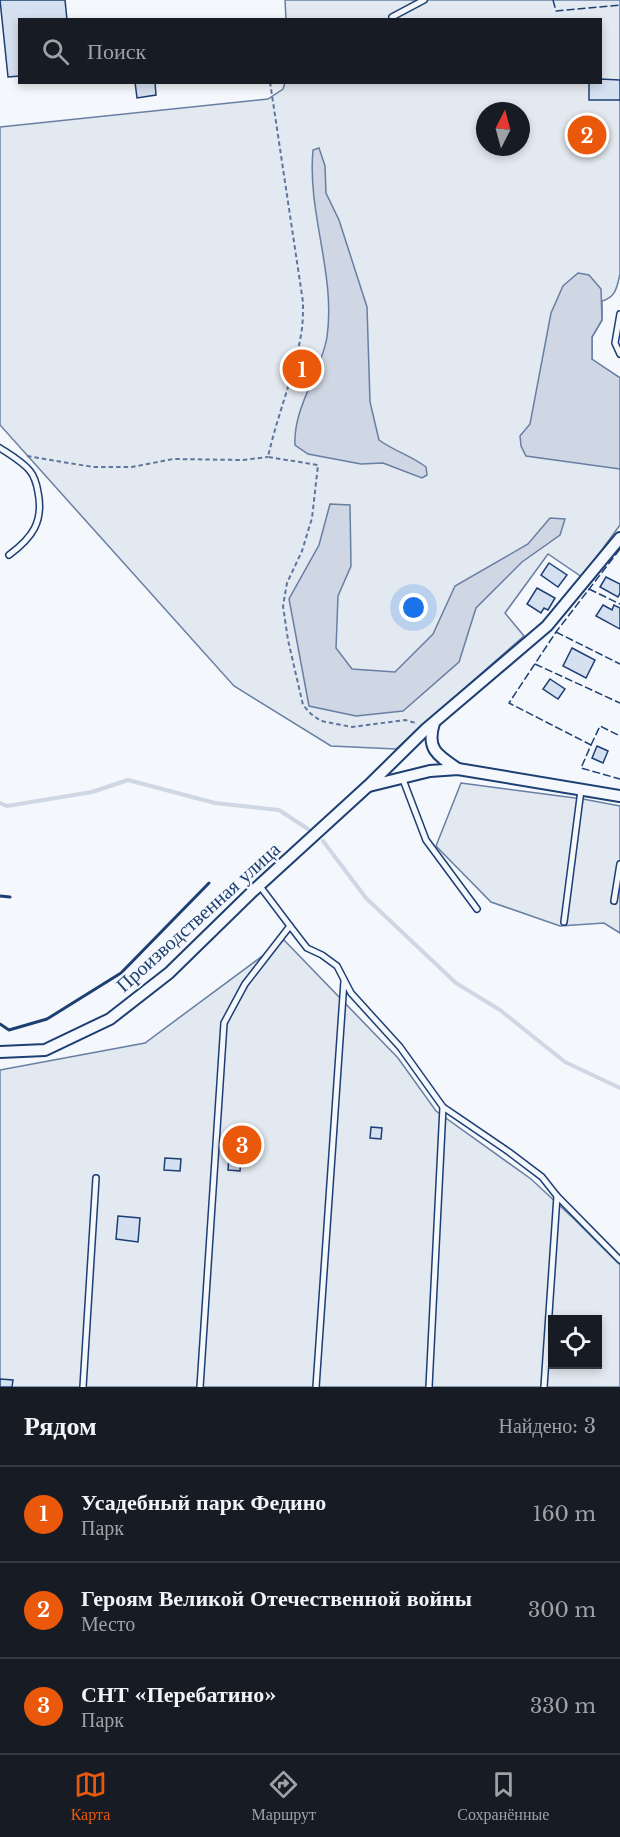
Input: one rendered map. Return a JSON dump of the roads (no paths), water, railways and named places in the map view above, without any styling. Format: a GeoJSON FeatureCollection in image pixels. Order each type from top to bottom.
{"type":"FeatureCollection","features":[{"type":"Feature","properties":{"kind":"street","name":"Производственная улица"},"geometry":{"type":"LineString","coordinates":[[0,1052],[45,1050],[110,1019],[169,973],[259,885],[430,726],[547,626],[620,538]]}},
{"type":"Feature","properties":{"kind":"street"},"geometry":{"type":"LineString","coordinates":[[430,726],[431,746],[439,756],[458,769]]}},
{"type":"Feature","properties":{"kind":"street"},"geometry":{"type":"LineString","coordinates":[[368,786],[430,771],[458,769],[620,796]]}},
{"type":"Feature","properties":{"kind":"lane"},"geometry":{"type":"LineString","coordinates":[[392,17],[424,0]]}},
{"type":"Feature","properties":{"kind":"lane"},"geometry":{"type":"LineString","coordinates":[[620,314],[615,343],[620,354]]}},
{"type":"Feature","properties":{"kind":"lane"},"geometry":{"type":"LineString","coordinates":[[0,448],[30,471],[37,486],[41,508],[36,525],[26,543],[9,555]]}},
{"type":"Feature","properties":{"kind":"lane"},"geometry":{"type":"LineString","coordinates":[[402,777],[426,840],[477,909]]}},
{"type":"Feature","properties":{"kind":"lane"},"geometry":{"type":"LineString","coordinates":[[564,922],[581,790]]}},
{"type":"Feature","properties":{"kind":"lane"},"geometry":{"type":"LineString","coordinates":[[614,901],[620,864]]}},
{"type":"Feature","properties":{"kind":"lane"},"geometry":{"type":"LineString","coordinates":[[259,885],[308,948],[337,966],[351,993],[400,1047],[443,1107],[542,1177],[556,1196],[620,1260]]}},
{"type":"Feature","properties":{"kind":"lane"},"geometry":{"type":"LineString","coordinates":[[200,1387],[224,1023],[245,984],[290,926]]}},
{"type":"Feature","properties":{"kind":"lane"},"geometry":{"type":"LineString","coordinates":[[316,1387],[344,979]]}},
{"type":"Feature","properties":{"kind":"lane"},"geometry":{"type":"LineString","coordinates":[[429,1387],[443,1107]]}},
{"type":"Feature","properties":{"kind":"lane"},"geometry":{"type":"LineString","coordinates":[[83,1387],[96,1178]]}},
{"type":"Feature","properties":{"kind":"lane"},"geometry":{"type":"LineString","coordinates":[[544,1387],[556,1196]]}},
{"type":"Feature","properties":{"kind":"waterway"},"geometry":{"type":"LineString","coordinates":[[0,803],[7,806],[92,792],[128,780],[215,803],[279,810],[308,829]]}},
{"type":"Feature","properties":{"kind":"waterway"},"geometry":{"type":"LineString","coordinates":[[323,841],[366,898],[456,983],[500,1010],[565,1062],[620,1088]]}},
{"type":"Feature","properties":{"kind":"place","name":"Героям Великой Отечественной войны"},"geometry":{"type":"Point","coordinates":[587,135]}},
{"type":"Feature","properties":{"kind":"place","name":"Усадебный парк Федино"},"geometry":{"type":"Point","coordinates":[302,369]}},
{"type":"Feature","properties":{"kind":"place","name":"СНТ «Перебатино»"},"geometry":{"type":"Point","coordinates":[242,1145]}}]}
